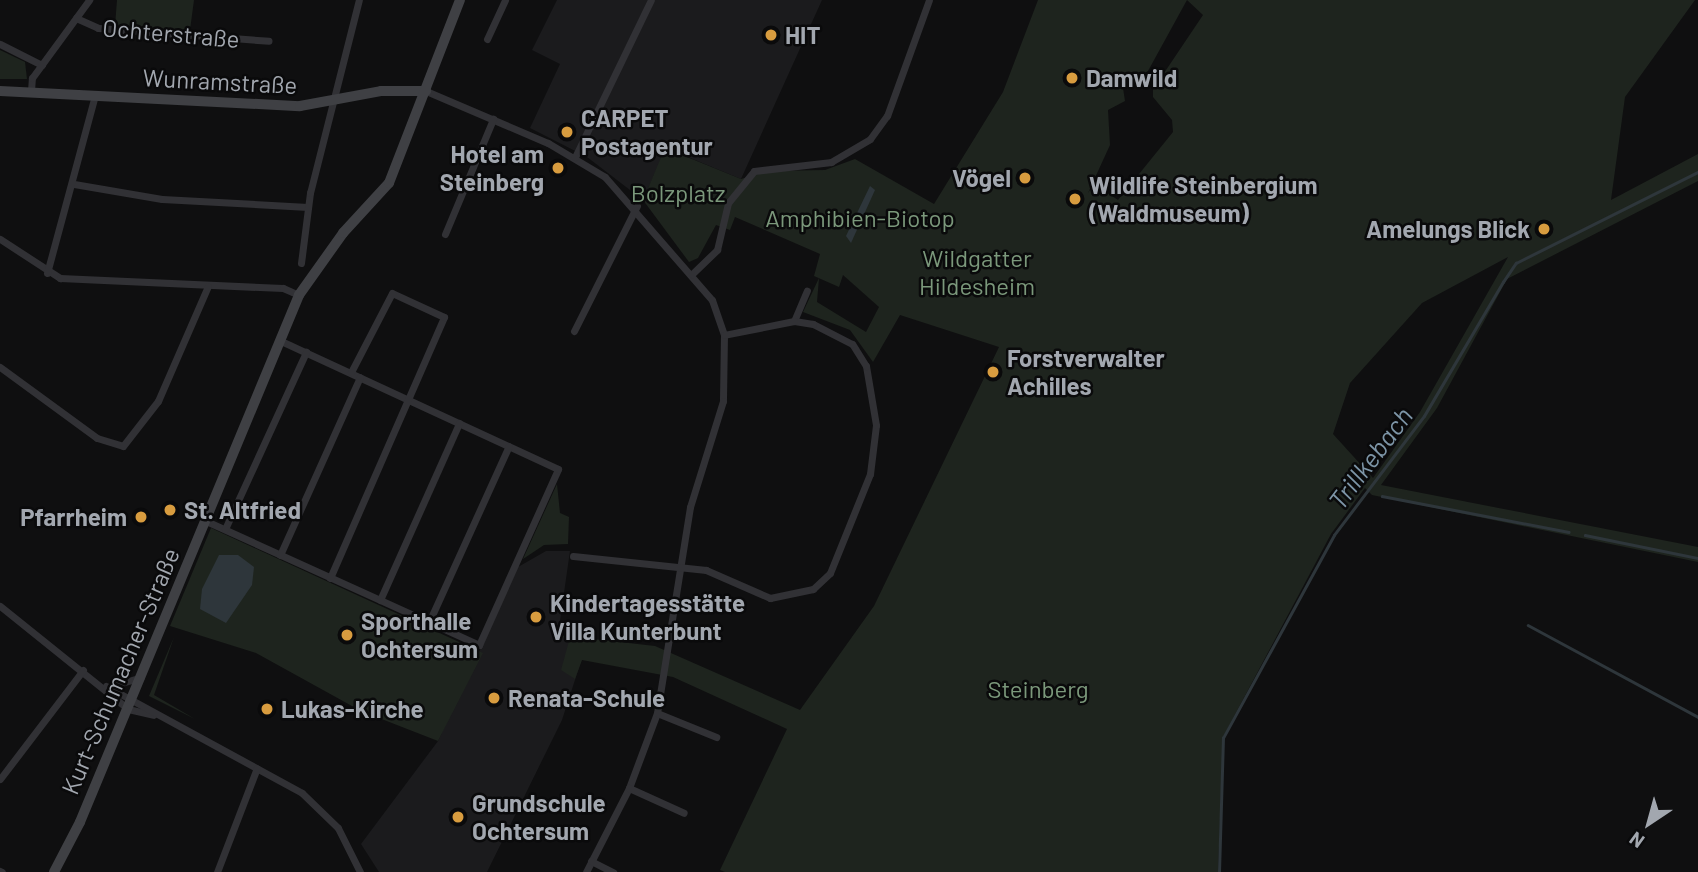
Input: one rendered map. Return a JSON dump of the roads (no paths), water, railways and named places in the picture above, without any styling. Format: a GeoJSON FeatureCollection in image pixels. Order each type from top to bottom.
{"type":"FeatureCollection","features":[{"type":"Feature","properties":{"kind":"main road","name":"Kurt-Schumacher-Straße"},"geometry":{"type":"LineString","coordinates":[[54,872],[128,709],[278,340],[299,295],[342,233],[389,183],[460,0]]}},
{"type":"Feature","properties":{"kind":"main road","name":"Wunramstraße"},"geometry":{"type":"LineString","coordinates":[[3,89],[332,103],[381,91],[426,92]]}},
{"type":"Feature","properties":{"kind":"street"},"geometry":{"type":"LineString","coordinates":[[31,91],[42,65],[89,0]]}},
{"type":"Feature","properties":{"kind":"street"},"geometry":{"type":"LineString","coordinates":[[313,258],[302,259],[308,207],[359,0]]}},
{"type":"Feature","properties":{"kind":"street"},"geometry":{"type":"LineString","coordinates":[[487,40],[505,0]]}},
{"type":"Feature","properties":{"kind":"street"},"geometry":{"type":"LineString","coordinates":[[575,157],[651,0]]}},
{"type":"Feature","properties":{"kind":"street"},"geometry":{"type":"LineString","coordinates":[[692,274],[717,250],[728,203],[754,171],[831,162],[870,139],[887,116],[929,0]]}},
{"type":"Feature","properties":{"kind":"street","name":"Ochterstraße"},"geometry":{"type":"LineString","coordinates":[[76,18],[97,29],[268,41]]}},
{"type":"Feature","properties":{"kind":"street"},"geometry":{"type":"LineString","coordinates":[[0,44],[42,65]]}},
{"type":"Feature","properties":{"kind":"street"},"geometry":{"type":"LineString","coordinates":[[426,92],[575,157],[637,206],[712,300],[724,335],[723,401],[690,508],[657,713],[629,788],[586,872]]}},
{"type":"Feature","properties":{"kind":"street"},"geometry":{"type":"LineString","coordinates":[[47,273],[74,184],[95,95]]}},
{"type":"Feature","properties":{"kind":"street"},"geometry":{"type":"LineString","coordinates":[[445,234],[493,119]]}},
{"type":"Feature","properties":{"kind":"street"},"geometry":{"type":"LineString","coordinates":[[74,184],[162,199],[308,207]]}},
{"type":"Feature","properties":{"kind":"street"},"geometry":{"type":"LineString","coordinates":[[573,331],[637,206]]}},
{"type":"Feature","properties":{"kind":"street"},"geometry":{"type":"LineString","coordinates":[[0,239],[47,273],[208,286],[284,288],[299,295]]}},
{"type":"Feature","properties":{"kind":"street"},"geometry":{"type":"LineString","coordinates":[[0,367],[97,438],[123,446],[158,401],[208,286]]}},
{"type":"Feature","properties":{"kind":"street"},"geometry":{"type":"LineString","coordinates":[[794,321],[807,291]]}},
{"type":"Feature","properties":{"kind":"street"},"geometry":{"type":"LineString","coordinates":[[330,578],[444,317],[392,293],[351,372]]}},
{"type":"Feature","properties":{"kind":"street"},"geometry":{"type":"LineString","coordinates":[[573,556],[680,566],[730,578],[770,598],[792,597],[830,573],[860,511],[876,425],[866,366],[852,344],[831,330],[794,321],[724,335]]}},
{"type":"Feature","properties":{"kind":"street"},"geometry":{"type":"LineString","coordinates":[[206,521],[479,645],[558,469],[278,340]]}},
{"type":"Feature","properties":{"kind":"street"},"geometry":{"type":"LineString","coordinates":[[225,529],[306,352]]}},
{"type":"Feature","properties":{"kind":"street"},"geometry":{"type":"LineString","coordinates":[[280,555],[360,377]]}},
{"type":"Feature","properties":{"kind":"street"},"geometry":{"type":"LineString","coordinates":[[380,600],[459,423]]}},
{"type":"Feature","properties":{"kind":"street"},"geometry":{"type":"LineString","coordinates":[[429,622],[509,446]]}},
{"type":"Feature","properties":{"kind":"street"},"geometry":{"type":"LineString","coordinates":[[0,606],[83,670],[108,686],[133,697],[153,715]]}},
{"type":"Feature","properties":{"kind":"street"},"geometry":{"type":"LineString","coordinates":[[0,779],[83,670]]}},
{"type":"Feature","properties":{"kind":"street"},"geometry":{"type":"LineString","coordinates":[[108,686],[141,677]]}},
{"type":"Feature","properties":{"kind":"street"},"geometry":{"type":"LineString","coordinates":[[108,686],[128,709],[153,715],[257,768],[326,814],[360,872]]}},
{"type":"Feature","properties":{"kind":"street"},"geometry":{"type":"LineString","coordinates":[[657,713],[716,737]]}},
{"type":"Feature","properties":{"kind":"street"},"geometry":{"type":"LineString","coordinates":[[216,872],[257,768]]}},
{"type":"Feature","properties":{"kind":"street"},"geometry":{"type":"LineString","coordinates":[[629,788],[684,813]]}},
{"type":"Feature","properties":{"kind":"street"},"geometry":{"type":"LineString","coordinates":[[591,862],[613,872]]}},
{"type":"Feature","properties":{"kind":"waterway","name":"Trillkebach"},"geometry":{"type":"LineString","coordinates":[[1219,872],[1223,738],[1334,535],[1424,416],[1516,263],[1698,172]]}},
{"type":"Feature","properties":{"kind":"waterway"},"geometry":{"type":"LineString","coordinates":[[1382,496],[1569,532]]}},
{"type":"Feature","properties":{"kind":"waterway"},"geometry":{"type":"LineString","coordinates":[[1585,535],[1698,558]]}},
{"type":"Feature","properties":{"kind":"waterway"},"geometry":{"type":"LineString","coordinates":[[1528,625],[1698,717]]}},
{"type":"Feature","properties":{"kind":"place","name":"HIT"},"geometry":{"type":"Point","coordinates":[771,35]}},
{"type":"Feature","properties":{"kind":"place","name":"Damwild"},"geometry":{"type":"Point","coordinates":[1072,78]}},
{"type":"Feature","properties":{"kind":"place","name":"CARPET Postagentur"},"geometry":{"type":"Point","coordinates":[567,132]}},
{"type":"Feature","properties":{"kind":"place","name":"Hotel am Steinberg"},"geometry":{"type":"Point","coordinates":[558,168]}},
{"type":"Feature","properties":{"kind":"place","name":"Vögel"},"geometry":{"type":"Point","coordinates":[1025,178]}},
{"type":"Feature","properties":{"kind":"place","name":"Wildlife Steinbergium (Waldmuseum)"},"geometry":{"type":"Point","coordinates":[1075,199]}},
{"type":"Feature","properties":{"kind":"place","name":"Amelungs Blick"},"geometry":{"type":"Point","coordinates":[1544,229]}},
{"type":"Feature","properties":{"kind":"place","name":"Forstverwalter Achilles"},"geometry":{"type":"Point","coordinates":[993,372]}},
{"type":"Feature","properties":{"kind":"place","name":"St. Altfried"},"geometry":{"type":"Point","coordinates":[170,510]}},
{"type":"Feature","properties":{"kind":"place","name":"Pfarrheim"},"geometry":{"type":"Point","coordinates":[141,517]}},
{"type":"Feature","properties":{"kind":"place","name":"Kindertagesstätte Villa Kunterbunt"},"geometry":{"type":"Point","coordinates":[536,617]}},
{"type":"Feature","properties":{"kind":"place","name":"Sporthalle Ochtersum"},"geometry":{"type":"Point","coordinates":[347,635]}},
{"type":"Feature","properties":{"kind":"place","name":"Renata-Schule"},"geometry":{"type":"Point","coordinates":[494,698]}},
{"type":"Feature","properties":{"kind":"place","name":"Lukas-Kirche"},"geometry":{"type":"Point","coordinates":[267,709]}},
{"type":"Feature","properties":{"kind":"place","name":"Grundschule Ochtersum"},"geometry":{"type":"Point","coordinates":[458,817]}},
{"type":"Feature","properties":{"kind":"park label","name":"Bolzplatz"},"geometry":{"type":"Point","coordinates":[678,193]}},
{"type":"Feature","properties":{"kind":"park label","name":"Amphibien-Biotop"},"geometry":{"type":"Point","coordinates":[860,218]}},
{"type":"Feature","properties":{"kind":"park label","name":"Wildgatter Hildesheim"},"geometry":{"type":"Point","coordinates":[977,272]}},
{"type":"Feature","properties":{"kind":"park label","name":"Steinberg"},"geometry":{"type":"Point","coordinates":[1038,689]}}]}
